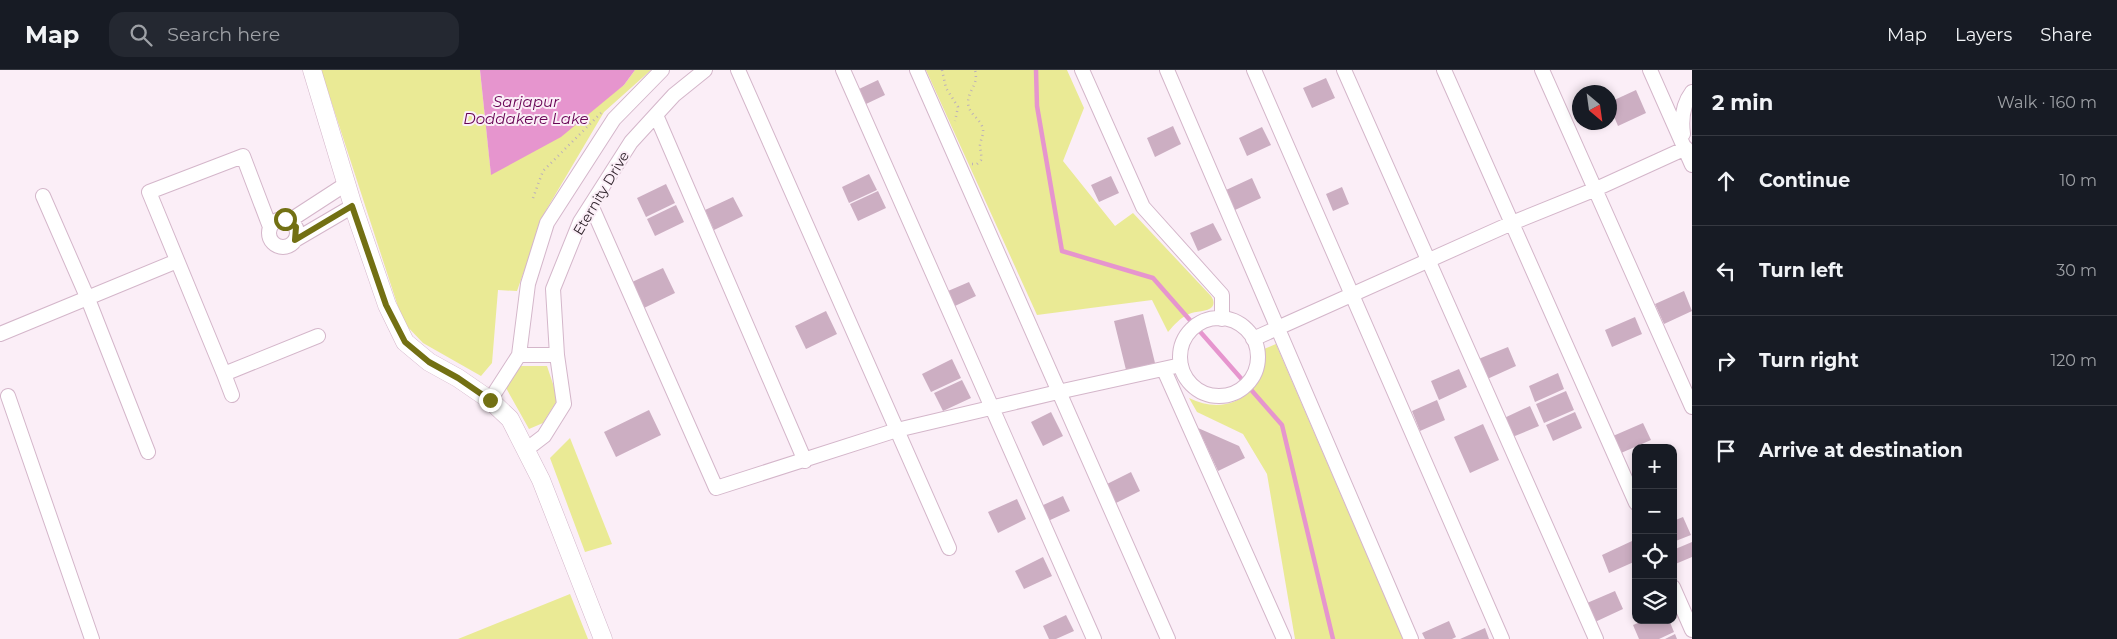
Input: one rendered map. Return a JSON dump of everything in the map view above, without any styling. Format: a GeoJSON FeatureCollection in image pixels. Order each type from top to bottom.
{"type":"FeatureCollection","features":[{"type":"Feature","properties":{"kind":"main road"},"geometry":{"type":"LineString","coordinates":[[312,70],[352,206],[386,305],[405,342],[429,362],[458,378],[490,400],[510,419],[527,449],[603,639]]}},
{"type":"Feature","properties":{"kind":"street","name":"Eternity Drive"},"geometry":{"type":"LineString","coordinates":[[490,400],[520,355],[528,284],[546,224],[614,119],[662,70]]}},
{"type":"Feature","properties":{"kind":"street","name":"Eternity Drive"},"geometry":{"type":"LineString","coordinates":[[527,449],[544,436],[564,404],[557,355],[553,289],[580,222],[631,142],[674,95],[705,70]]}},
{"type":"Feature","properties":{"kind":"street"},"geometry":{"type":"LineString","coordinates":[[738,70],[949,548]]}},
{"type":"Feature","properties":{"kind":"street"},"geometry":{"type":"LineString","coordinates":[[843,70],[1094,639]]}},
{"type":"Feature","properties":{"kind":"street"},"geometry":{"type":"LineString","coordinates":[[917,70],[1168,639]]}},
{"type":"Feature","properties":{"kind":"street"},"geometry":{"type":"LineString","coordinates":[[1082,70],[1143,206],[1222,295],[1222,319]]}},
{"type":"Feature","properties":{"kind":"street"},"geometry":{"type":"LineString","coordinates":[[1167,70],[1411,639]]}},
{"type":"Feature","properties":{"kind":"street"},"geometry":{"type":"LineString","coordinates":[[1254,70],[1502,639]]}},
{"type":"Feature","properties":{"kind":"street"},"geometry":{"type":"LineString","coordinates":[[1344,70],[1596,639]]}},
{"type":"Feature","properties":{"kind":"street"},"geometry":{"type":"LineString","coordinates":[[1444,70],[1632,494]]}},
{"type":"Feature","properties":{"kind":"street"},"geometry":{"type":"LineString","coordinates":[[1542,70],[1692,407]]}},
{"type":"Feature","properties":{"kind":"street"},"geometry":{"type":"LineString","coordinates":[[1650,70],[1689,152]]}},
{"type":"Feature","properties":{"kind":"street"},"geometry":{"type":"LineString","coordinates":[[1692,92],[1682,116],[1682,127],[1692,165]]}},
{"type":"Feature","properties":{"kind":"street"},"geometry":{"type":"LineString","coordinates":[[656,115],[805,460]]}},
{"type":"Feature","properties":{"kind":"street"},"geometry":{"type":"LineString","coordinates":[[1254,339],[1512,223],[1689,152]]}},
{"type":"Feature","properties":{"kind":"street"},"geometry":{"type":"LineString","coordinates":[[232,395],[149,192],[243,156],[270,227],[269,236],[274,244],[283,247],[288,246],[352,206]]}},
{"type":"Feature","properties":{"kind":"street"},"geometry":{"type":"LineString","coordinates":[[270,227],[277,220],[290,221],[346,184]]}},
{"type":"Feature","properties":{"kind":"street"},"geometry":{"type":"LineString","coordinates":[[43,196],[88,299],[148,452]]}},
{"type":"Feature","properties":{"kind":"street"},"geometry":{"type":"LineString","coordinates":[[591,205],[716,488],[897,430],[991,407],[1182,365]]}},
{"type":"Feature","properties":{"kind":"street"},"geometry":{"type":"LineString","coordinates":[[290,221],[296,227],[295,240]]}},
{"type":"Feature","properties":{"kind":"street"},"geometry":{"type":"LineString","coordinates":[[0,334],[177,261]]}},
{"type":"Feature","properties":{"kind":"street"},"geometry":{"type":"LineString","coordinates":[[1222,319],[1237,323],[1245,328],[1254,339],[1258,351],[1256,369],[1247,384],[1232,394],[1214,396],[1197,389],[1185,376],[1181,350],[1184,342],[1193,329],[1206,321],[1222,319]]}},
{"type":"Feature","properties":{"kind":"street"},"geometry":{"type":"LineString","coordinates":[[224,374],[318,336]]}},
{"type":"Feature","properties":{"kind":"street"},"geometry":{"type":"LineString","coordinates":[[520,355],[557,355]]}},
{"type":"Feature","properties":{"kind":"street"},"geometry":{"type":"LineString","coordinates":[[1164,370],[1284,639]]}},
{"type":"Feature","properties":{"kind":"street"},"geometry":{"type":"LineString","coordinates":[[8,396],[92,639]]}},
{"type":"Feature","properties":{"kind":"street"},"geometry":{"type":"LineString","coordinates":[[1677,597],[1692,630]]}},
{"type":"Feature","properties":{"kind":"path"},"geometry":{"type":"LineString","coordinates":[[942,70],[946,88],[958,107],[955,125]]}},
{"type":"Feature","properties":{"kind":"path"},"geometry":{"type":"LineString","coordinates":[[968,160],[970,163],[976,164],[982,157],[980,149],[983,130],[979,121],[972,114],[968,104],[970,93],[976,84],[975,70]]}},
{"type":"Feature","properties":{"kind":"path"},"geometry":{"type":"LineString","coordinates":[[532,198],[543,171],[601,112]]}},
{"type":"Feature","properties":{"kind":"shaded area"},"geometry":{"type":"Polygon","coordinates":[[[321,70],[480,70],[491,174],[624,85],[635,70],[651,70],[604,112],[545,212],[517,291],[498,290],[492,363],[481,376],[423,343],[403,322],[321,70]]]}},
{"type":"Feature","properties":{"kind":"shaded area"},"geometry":{"type":"Polygon","coordinates":[[[926,70],[1067,70],[1084,108],[1063,161],[1115,226],[1133,213],[1211,296],[1214,303],[1212,307],[1208,310],[1186,316],[1168,332],[1152,300],[1037,315],[926,70]]]}},
{"type":"Feature","properties":{"kind":"shaded area"},"geometry":{"type":"Polygon","coordinates":[[[1276,344],[1403,639],[1295,639],[1267,474],[1243,434],[1197,412],[1189,398],[1218,405],[1231,403],[1242,397],[1252,389],[1259,378],[1263,365],[1264,349],[1276,344]]]}},
{"type":"Feature","properties":{"kind":"shaded area"},"geometry":{"type":"Polygon","coordinates":[[[521,366],[547,366],[558,399],[543,423],[529,429],[505,386],[521,366]]]}},
{"type":"Feature","properties":{"kind":"shaded area"},"geometry":{"type":"Polygon","coordinates":[[[570,438],[612,544],[585,552],[550,458],[570,438]]]}},
{"type":"Feature","properties":{"kind":"shaded area"},"geometry":{"type":"Polygon","coordinates":[[[570,594],[588,639],[458,639],[570,594]]]}},
{"type":"Feature","properties":{"kind":"water","name":"Sarjapur Doddakere Lake"},"geometry":{"type":"Polygon","coordinates":[[[480,70],[635,70],[624,85],[561,137],[491,175],[480,70]]]}},
{"type":"Feature","properties":{"kind":"building"},"geometry":{"type":"Polygon","coordinates":[[[1326,78],[1335,98],[1312,108],[1303,88],[1326,78]]]}},
{"type":"Feature","properties":{"kind":"building"},"geometry":{"type":"Polygon","coordinates":[[[878,80],[885,95],[866,104],[859,89],[878,80]]]}},
{"type":"Feature","properties":{"kind":"building"},"geometry":{"type":"Polygon","coordinates":[[[1636,90],[1646,113],[1618,126],[1617,99],[1636,90]]]}},
{"type":"Feature","properties":{"kind":"building"},"geometry":{"type":"Polygon","coordinates":[[[1173,126],[1181,144],[1155,157],[1147,138],[1173,126]]]}},
{"type":"Feature","properties":{"kind":"building"},"geometry":{"type":"Polygon","coordinates":[[[1262,127],[1271,145],[1247,156],[1239,138],[1262,127]]]}},
{"type":"Feature","properties":{"kind":"building"},"geometry":{"type":"Polygon","coordinates":[[[869,174],[877,190],[849,203],[842,187],[869,174]]]}},
{"type":"Feature","properties":{"kind":"building"},"geometry":{"type":"Polygon","coordinates":[[[1111,176],[1119,193],[1099,202],[1091,185],[1111,176]]]}},
{"type":"Feature","properties":{"kind":"building"},"geometry":{"type":"Polygon","coordinates":[[[1252,178],[1261,198],[1235,210],[1226,190],[1252,178]]]}},
{"type":"Feature","properties":{"kind":"building"},"geometry":{"type":"Polygon","coordinates":[[[666,184],[675,203],[646,217],[637,198],[666,184]]]}},
{"type":"Feature","properties":{"kind":"building"},"geometry":{"type":"Polygon","coordinates":[[[1342,187],[1349,204],[1333,211],[1326,194],[1342,187]]]}},
{"type":"Feature","properties":{"kind":"building"},"geometry":{"type":"Polygon","coordinates":[[[878,191],[886,208],[858,221],[850,204],[878,191]]]}},
{"type":"Feature","properties":{"kind":"building"},"geometry":{"type":"Polygon","coordinates":[[[733,197],[743,216],[714,230],[705,210],[733,197]]]}},
{"type":"Feature","properties":{"kind":"building"},"geometry":{"type":"Polygon","coordinates":[[[676,205],[684,222],[655,236],[647,219],[676,205]]]}},
{"type":"Feature","properties":{"kind":"building"},"geometry":{"type":"Polygon","coordinates":[[[1213,223],[1222,240],[1198,251],[1190,233],[1213,223]]]}},
{"type":"Feature","properties":{"kind":"building"},"geometry":{"type":"Polygon","coordinates":[[[663,268],[675,293],[644,308],[632,282],[663,268]]]}},
{"type":"Feature","properties":{"kind":"building"},"geometry":{"type":"Polygon","coordinates":[[[969,282],[976,296],[955,306],[948,291],[969,282]]]}},
{"type":"Feature","properties":{"kind":"building"},"geometry":{"type":"Polygon","coordinates":[[[1684,291],[1692,311],[1664,324],[1655,304],[1684,291]]]}},
{"type":"Feature","properties":{"kind":"building"},"geometry":{"type":"Polygon","coordinates":[[[826,311],[837,334],[806,349],[795,326],[826,311]]]}},
{"type":"Feature","properties":{"kind":"building"},"geometry":{"type":"Polygon","coordinates":[[[1143,314],[1155,363],[1126,370],[1114,321],[1143,314]]]}},
{"type":"Feature","properties":{"kind":"building"},"geometry":{"type":"Polygon","coordinates":[[[1635,317],[1642,334],[1612,347],[1605,330],[1635,317]]]}},
{"type":"Feature","properties":{"kind":"building"},"geometry":{"type":"Polygon","coordinates":[[[1508,347],[1516,366],[1485,380],[1476,360],[1508,347]]]}},
{"type":"Feature","properties":{"kind":"building"},"geometry":{"type":"Polygon","coordinates":[[[952,359],[961,378],[931,392],[922,374],[952,359]]]}},
{"type":"Feature","properties":{"kind":"building"},"geometry":{"type":"Polygon","coordinates":[[[1459,369],[1467,387],[1439,400],[1431,381],[1459,369]]]}},
{"type":"Feature","properties":{"kind":"building"},"geometry":{"type":"Polygon","coordinates":[[[1558,373],[1564,389],[1535,402],[1529,386],[1558,373]]]}},
{"type":"Feature","properties":{"kind":"building"},"geometry":{"type":"Polygon","coordinates":[[[962,380],[971,398],[943,411],[934,393],[962,380]]]}},
{"type":"Feature","properties":{"kind":"building"},"geometry":{"type":"Polygon","coordinates":[[[1566,391],[1574,410],[1544,423],[1536,404],[1566,391]]]}},
{"type":"Feature","properties":{"kind":"building"},"geometry":{"type":"Polygon","coordinates":[[[1437,400],[1445,420],[1420,431],[1412,411],[1437,400]]]}},
{"type":"Feature","properties":{"kind":"building"},"geometry":{"type":"Polygon","coordinates":[[[1530,406],[1539,426],[1510,438],[1502,419],[1530,406]]]}},
{"type":"Feature","properties":{"kind":"building"},"geometry":{"type":"Polygon","coordinates":[[[649,410],[661,435],[616,457],[604,432],[649,410]]]}},
{"type":"Feature","properties":{"kind":"building"},"geometry":{"type":"Polygon","coordinates":[[[1051,412],[1063,436],[1043,446],[1031,422],[1051,412]]]}},
{"type":"Feature","properties":{"kind":"building"},"geometry":{"type":"Polygon","coordinates":[[[1575,412],[1582,428],[1553,441],[1546,425],[1575,412]]]}},
{"type":"Feature","properties":{"kind":"building"},"geometry":{"type":"Polygon","coordinates":[[[1643,423],[1651,440],[1642,444],[1632,444],[1632,448],[1621,453],[1613,436],[1643,423]]]}},
{"type":"Feature","properties":{"kind":"building"},"geometry":{"type":"Polygon","coordinates":[[[1483,424],[1499,460],[1470,473],[1454,437],[1483,424]]]}},
{"type":"Feature","properties":{"kind":"building"},"geometry":{"type":"Polygon","coordinates":[[[1198,428],[1239,446],[1245,458],[1218,471],[1198,428]]]}},
{"type":"Feature","properties":{"kind":"building"},"geometry":{"type":"Polygon","coordinates":[[[1131,472],[1140,491],[1114,504],[1105,485],[1131,472]]]}},
{"type":"Feature","properties":{"kind":"building"},"geometry":{"type":"Polygon","coordinates":[[[1063,496],[1070,511],[1048,521],[1041,506],[1063,496]]]}},
{"type":"Feature","properties":{"kind":"building"},"geometry":{"type":"Polygon","coordinates":[[[1017,499],[1026,519],[998,533],[988,512],[1017,499]]]}},
{"type":"Feature","properties":{"kind":"building"},"geometry":{"type":"Polygon","coordinates":[[[1683,517],[1691,535],[1677,540],[1677,534],[1677,519],[1683,517]]]}},
{"type":"Feature","properties":{"kind":"building"},"geometry":{"type":"Polygon","coordinates":[[[1632,541],[1632,563],[1609,573],[1602,555],[1632,541]]]}},
{"type":"Feature","properties":{"kind":"building"},"geometry":{"type":"Polygon","coordinates":[[[1692,542],[1692,557],[1677,563],[1677,548],[1692,542]]]}},
{"type":"Feature","properties":{"kind":"building"},"geometry":{"type":"Polygon","coordinates":[[[1043,557],[1052,576],[1024,589],[1015,571],[1043,557]]]}},
{"type":"Feature","properties":{"kind":"building"},"geometry":{"type":"Polygon","coordinates":[[[1615,591],[1623,609],[1595,622],[1587,603],[1615,591]]]}},
{"type":"Feature","properties":{"kind":"building"},"geometry":{"type":"Polygon","coordinates":[[[1066,615],[1074,631],[1056,639],[1049,639],[1043,626],[1066,615]]]}},
{"type":"Feature","properties":{"kind":"building"},"geometry":{"type":"Polygon","coordinates":[[[1449,621],[1456,637],[1452,639],[1425,639],[1422,633],[1449,621]]]}},
{"type":"Feature","properties":{"kind":"building"},"geometry":{"type":"Polygon","coordinates":[[[1671,624],[1674,632],[1659,639],[1639,639],[1633,625],[1671,624]]]}},
{"type":"Feature","properties":{"kind":"building"},"geometry":{"type":"Polygon","coordinates":[[[1485,628],[1489,639],[1460,639],[1485,628]]]}},
{"type":"Feature","properties":{"kind":"building"},"geometry":{"type":"Polygon","coordinates":[[[1675,634],[1677,639],[1665,639],[1675,634]]]}},
{"type":"Feature","properties":{"kind":"waterway"},"geometry":{"type":"LineString","coordinates":[[1036,70],[1037,106],[1062,251],[1153,278],[1282,425],[1333,639]]}},
{"type":"Feature","properties":{"kind":"route"},"geometry":{"type":"LineString","coordinates":[[285,219],[296,227],[295,240],[352,206],[386,305],[405,342],[429,362],[458,378],[490,400]]}}]}
